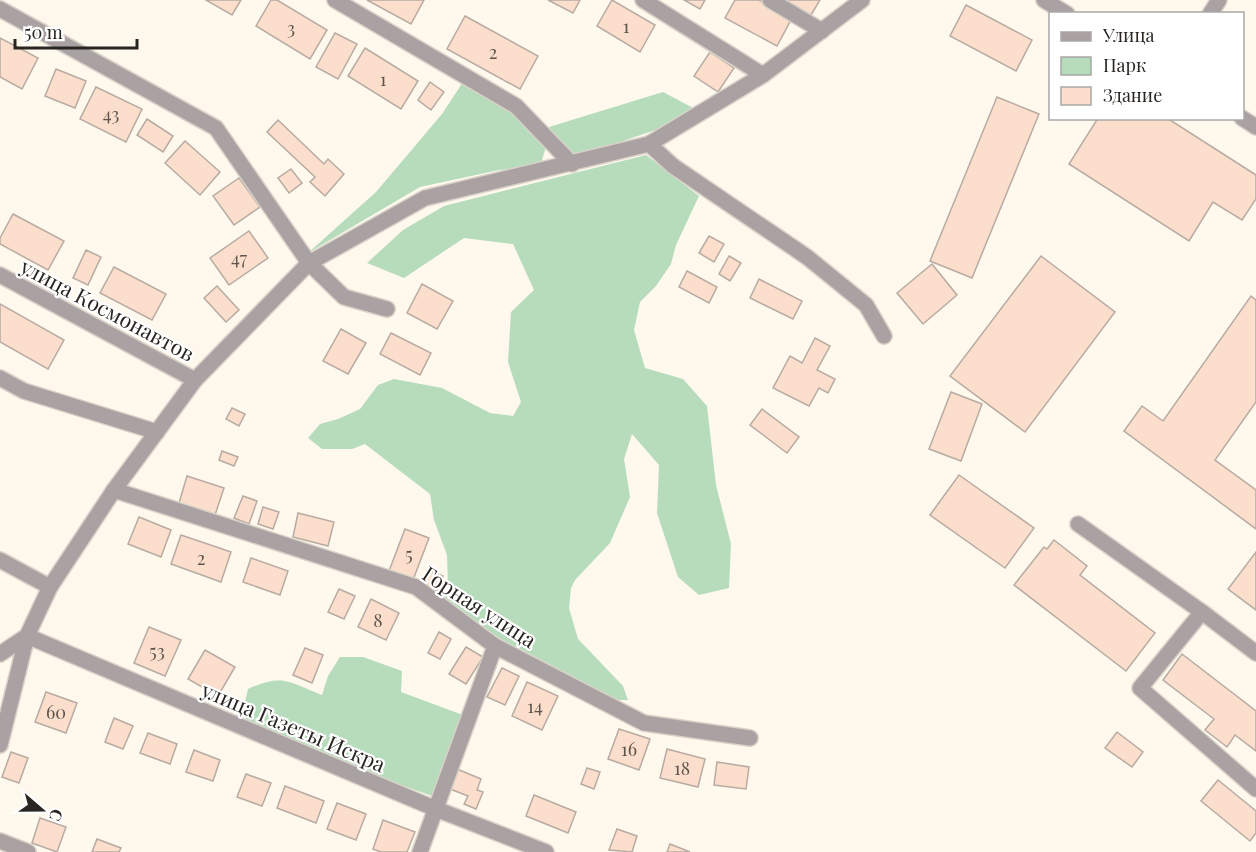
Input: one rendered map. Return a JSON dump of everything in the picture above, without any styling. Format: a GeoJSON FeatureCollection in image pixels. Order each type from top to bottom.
{"type":"FeatureCollection","features":[{"type":"Feature","properties":{"kind":"street"},"geometry":{"type":"LineString","coordinates":[[335,0],[516,106],[572,164]]}},
{"type":"Feature","properties":{"kind":"street"},"geometry":{"type":"LineString","coordinates":[[643,0],[763,75]]}},
{"type":"Feature","properties":{"kind":"street"},"geometry":{"type":"LineString","coordinates":[[770,0],[822,31]]}},
{"type":"Feature","properties":{"kind":"street"},"geometry":{"type":"LineString","coordinates":[[0,745],[27,636],[50,586],[114,490],[195,380],[309,264],[425,198],[649,144],[763,75],[861,0]]}},
{"type":"Feature","properties":{"kind":"street"},"geometry":{"type":"LineString","coordinates":[[1044,0],[1064,12]]}},
{"type":"Feature","properties":{"kind":"street"},"geometry":{"type":"LineString","coordinates":[[0,9],[216,128],[309,264],[344,297],[387,309]]}},
{"type":"Feature","properties":{"kind":"street"},"geometry":{"type":"LineString","coordinates":[[649,144],[673,166],[807,257],[866,305],[884,336]]}},
{"type":"Feature","properties":{"kind":"street","name":"улица Космонавтов"},"geometry":{"type":"LineString","coordinates":[[0,275],[195,380]]}},
{"type":"Feature","properties":{"kind":"street"},"geometry":{"type":"LineString","coordinates":[[0,378],[24,391],[157,432]]}},
{"type":"Feature","properties":{"kind":"street","name":"Горная улица"},"geometry":{"type":"LineString","coordinates":[[114,490],[416,587],[495,646],[644,723],[750,738]]}},
{"type":"Feature","properties":{"kind":"street"},"geometry":{"type":"LineString","coordinates":[[1078,524],[1256,653]]}},
{"type":"Feature","properties":{"kind":"street"},"geometry":{"type":"LineString","coordinates":[[0,560],[50,586]]}},
{"type":"Feature","properties":{"kind":"street"},"geometry":{"type":"LineString","coordinates":[[1202,612],[1140,688],[1256,789]]}},
{"type":"Feature","properties":{"kind":"street"},"geometry":{"type":"LineString","coordinates":[[0,654],[27,636]]}},
{"type":"Feature","properties":{"kind":"street","name":"улица Газеты Искра"},"geometry":{"type":"LineString","coordinates":[[27,636],[436,809],[546,852]]}},
{"type":"Feature","properties":{"kind":"street"},"geometry":{"type":"LineString","coordinates":[[420,852],[495,646]]}},
{"type":"Feature","properties":{"kind":"street"},"geometry":{"type":"LineString","coordinates":[[0,841],[28,852]]}},
{"type":"Feature","properties":{"kind":"green space"},"geometry":{"type":"Polygon","coordinates":[[[463,82],[515,112],[548,139],[541,164],[535,167],[499,170],[420,187],[308,253],[376,192],[442,114],[463,82]]]}},
{"type":"Feature","properties":{"kind":"green space"},"geometry":{"type":"Polygon","coordinates":[[[663,92],[697,110],[661,128],[579,156],[568,152],[549,127],[663,92]]]}},
{"type":"Feature","properties":{"kind":"green space"},"geometry":{"type":"Polygon","coordinates":[[[646,155],[699,196],[676,245],[671,264],[656,286],[640,302],[634,330],[645,368],[683,379],[707,406],[716,485],[731,544],[729,588],[699,595],[678,577],[657,513],[659,465],[632,434],[624,459],[630,497],[610,543],[575,580],[571,588],[569,608],[578,639],[623,686],[628,700],[612,700],[497,639],[442,603],[448,588],[447,555],[434,520],[430,494],[365,444],[352,449],[322,449],[308,438],[320,424],[360,409],[378,385],[394,379],[442,388],[490,413],[513,416],[521,402],[508,362],[511,312],[534,290],[513,244],[464,238],[404,278],[367,263],[403,230],[444,206],[646,155]]]}},
{"type":"Feature","properties":{"kind":"green space"},"geometry":{"type":"Polygon","coordinates":[[[340,657],[363,657],[402,671],[401,692],[463,715],[435,797],[370,774],[246,719],[244,706],[248,689],[278,680],[293,683],[322,695],[328,676],[340,657]]]}},
{"type":"Feature","properties":{"kind":"building"},"geometry":{"type":"Polygon","coordinates":[[[206,0],[241,0],[232,15],[206,0]]]}},
{"type":"Feature","properties":{"kind":"building"},"geometry":{"type":"Polygon","coordinates":[[[271,0],[277,0],[327,30],[310,59],[256,26],[271,0]]]}},
{"type":"Feature","properties":{"kind":"building"},"geometry":{"type":"Polygon","coordinates":[[[367,0],[424,0],[411,24],[367,0]]]}},
{"type":"Feature","properties":{"kind":"building"},"geometry":{"type":"Polygon","coordinates":[[[548,0],[580,0],[573,13],[548,0]]]}},
{"type":"Feature","properties":{"kind":"building"},"geometry":{"type":"Polygon","coordinates":[[[612,0],[655,25],[640,52],[597,26],[612,0]]]}},
{"type":"Feature","properties":{"kind":"building"},"geometry":{"type":"Polygon","coordinates":[[[684,0],[705,0],[700,9],[684,0]]]}},
{"type":"Feature","properties":{"kind":"building"},"geometry":{"type":"Polygon","coordinates":[[[735,0],[759,0],[792,18],[777,46],[725,18],[735,0]]]}},
{"type":"Feature","properties":{"kind":"building"},"geometry":{"type":"Polygon","coordinates":[[[785,0],[820,0],[811,15],[785,0]]]}},
{"type":"Feature","properties":{"kind":"building"},"geometry":{"type":"Polygon","coordinates":[[[966,5],[1032,40],[1016,71],[950,36],[966,5]]]}},
{"type":"Feature","properties":{"kind":"building"},"geometry":{"type":"Polygon","coordinates":[[[465,16],[538,56],[520,89],[447,49],[465,16]]]}},
{"type":"Feature","properties":{"kind":"building"},"geometry":{"type":"Polygon","coordinates":[[[335,33],[357,44],[338,79],[316,67],[335,33]]]}},
{"type":"Feature","properties":{"kind":"building"},"geometry":{"type":"Polygon","coordinates":[[[0,38],[38,58],[22,89],[0,77],[0,38]]]}},
{"type":"Feature","properties":{"kind":"building"},"geometry":{"type":"Polygon","coordinates":[[[365,48],[418,81],[401,109],[348,76],[365,48]]]}},
{"type":"Feature","properties":{"kind":"building"},"geometry":{"type":"Polygon","coordinates":[[[710,52],[734,68],[718,92],[694,76],[710,52]]]}},
{"type":"Feature","properties":{"kind":"building"},"geometry":{"type":"Polygon","coordinates":[[[56,69],[86,81],[75,108],[45,96],[56,69]]]}},
{"type":"Feature","properties":{"kind":"building"},"geometry":{"type":"Polygon","coordinates":[[[430,82],[444,92],[431,110],[418,100],[430,82]]]}},
{"type":"Feature","properties":{"kind":"building"},"geometry":{"type":"Polygon","coordinates":[[[96,87],[142,109],[126,142],[80,119],[96,87]]]}},
{"type":"Feature","properties":{"kind":"building"},"geometry":{"type":"Polygon","coordinates":[[[997,97],[1039,114],[972,278],[930,261],[997,97]]]}},
{"type":"Feature","properties":{"kind":"building"},"geometry":{"type":"Polygon","coordinates":[[[147,119],[173,136],[163,152],[137,135],[147,119]]]}},
{"type":"Feature","properties":{"kind":"building"},"geometry":{"type":"Polygon","coordinates":[[[278,120],[324,164],[328,159],[344,174],[325,196],[310,182],[315,177],[267,132],[278,120]]]}},
{"type":"Feature","properties":{"kind":"building"},"geometry":{"type":"Polygon","coordinates":[[[1097,120],[1170,120],[1256,175],[1256,199],[1242,220],[1213,202],[1189,241],[1069,164],[1097,120]]]}},
{"type":"Feature","properties":{"kind":"building"},"geometry":{"type":"Polygon","coordinates":[[[185,141],[220,172],[200,195],[165,163],[185,141]]]}},
{"type":"Feature","properties":{"kind":"building"},"geometry":{"type":"Polygon","coordinates":[[[291,169],[302,183],[289,193],[278,178],[291,169]]]}},
{"type":"Feature","properties":{"kind":"building"},"geometry":{"type":"Polygon","coordinates":[[[239,178],[260,207],[234,225],[213,196],[239,178]]]}},
{"type":"Feature","properties":{"kind":"building"},"geometry":{"type":"Polygon","coordinates":[[[13,214],[64,241],[48,270],[0,244],[0,238],[13,214]]]}},
{"type":"Feature","properties":{"kind":"building"},"geometry":{"type":"Polygon","coordinates":[[[249,231],[268,258],[229,285],[210,258],[249,231]]]}},
{"type":"Feature","properties":{"kind":"building"},"geometry":{"type":"Polygon","coordinates":[[[709,236],[724,244],[714,262],[699,253],[709,236]]]}},
{"type":"Feature","properties":{"kind":"building"},"geometry":{"type":"Polygon","coordinates":[[[86,250],[101,257],[88,285],[73,278],[86,250]]]}},
{"type":"Feature","properties":{"kind":"building"},"geometry":{"type":"Polygon","coordinates":[[[729,256],[741,263],[730,281],[719,274],[729,256]]]}},
{"type":"Feature","properties":{"kind":"building"},"geometry":{"type":"Polygon","coordinates":[[[1041,256],[1115,312],[1025,432],[950,376],[1041,256]]]}},
{"type":"Feature","properties":{"kind":"building"},"geometry":{"type":"Polygon","coordinates":[[[932,264],[957,295],[923,324],[897,293],[932,264]]]}},
{"type":"Feature","properties":{"kind":"building"},"geometry":{"type":"Polygon","coordinates":[[[114,267],[166,294],[152,320],[100,293],[114,267]]]}},
{"type":"Feature","properties":{"kind":"building"},"geometry":{"type":"Polygon","coordinates":[[[687,271],[717,287],[709,303],[679,287],[687,271]]]}},
{"type":"Feature","properties":{"kind":"building"},"geometry":{"type":"Polygon","coordinates":[[[759,279],[802,301],[793,319],[750,298],[759,279]]]}},
{"type":"Feature","properties":{"kind":"building"},"geometry":{"type":"Polygon","coordinates":[[[422,284],[453,301],[437,329],[407,313],[422,284]]]}},
{"type":"Feature","properties":{"kind":"building"},"geometry":{"type":"Polygon","coordinates":[[[217,286],[239,310],[226,322],[204,298],[217,286]]]}},
{"type":"Feature","properties":{"kind":"building"},"geometry":{"type":"Polygon","coordinates":[[[1251,296],[1256,300],[1256,402],[1215,460],[1256,490],[1256,529],[1124,431],[1142,406],[1163,421],[1251,296]]]}},
{"type":"Feature","properties":{"kind":"building"},"geometry":{"type":"Polygon","coordinates":[[[0,304],[64,340],[48,369],[0,342],[0,304]]]}},
{"type":"Feature","properties":{"kind":"building"},"geometry":{"type":"Polygon","coordinates":[[[341,329],[366,343],[348,374],[323,361],[341,329]]]}},
{"type":"Feature","properties":{"kind":"building"},"geometry":{"type":"Polygon","coordinates":[[[391,333],[431,353],[420,375],[380,354],[391,333]]]}},
{"type":"Feature","properties":{"kind":"building"},"geometry":{"type":"Polygon","coordinates":[[[815,338],[830,346],[817,370],[835,379],[828,393],[819,388],[809,406],[773,388],[790,356],[802,363],[815,338]]]}},
{"type":"Feature","properties":{"kind":"building"},"geometry":{"type":"Polygon","coordinates":[[[951,392],[982,404],[961,461],[929,449],[951,392]]]}},
{"type":"Feature","properties":{"kind":"building"},"geometry":{"type":"Polygon","coordinates":[[[232,408],[245,414],[239,426],[226,419],[232,408]]]}},
{"type":"Feature","properties":{"kind":"building"},"geometry":{"type":"Polygon","coordinates":[[[762,409],[799,437],[787,453],[750,425],[762,409]]]}},
{"type":"Feature","properties":{"kind":"building"},"geometry":{"type":"Polygon","coordinates":[[[222,451],[238,457],[234,466],[219,460],[222,451]]]}},
{"type":"Feature","properties":{"kind":"building"},"geometry":{"type":"Polygon","coordinates":[[[959,475],[1034,528],[1005,568],[930,515],[959,475]]]}},
{"type":"Feature","properties":{"kind":"building"},"geometry":{"type":"Polygon","coordinates":[[[187,476],[224,488],[215,515],[179,503],[187,476]]]}},
{"type":"Feature","properties":{"kind":"building"},"geometry":{"type":"Polygon","coordinates":[[[243,496],[257,501],[249,524],[234,518],[243,496]]]}},
{"type":"Feature","properties":{"kind":"building"},"geometry":{"type":"Polygon","coordinates":[[[263,507],[279,512],[273,529],[258,524],[263,507]]]}},
{"type":"Feature","properties":{"kind":"building"},"geometry":{"type":"Polygon","coordinates":[[[298,513],[334,522],[328,546],[293,537],[298,513]]]}},
{"type":"Feature","properties":{"kind":"building"},"geometry":{"type":"Polygon","coordinates":[[[139,517],[171,530],[161,557],[128,544],[139,517]]]}},
{"type":"Feature","properties":{"kind":"building"},"geometry":{"type":"Polygon","coordinates":[[[405,529],[429,538],[413,580],[389,571],[405,529]]]}},
{"type":"Feature","properties":{"kind":"building"},"geometry":{"type":"Polygon","coordinates":[[[181,535],[231,552],[221,582],[171,564],[181,535]]]}},
{"type":"Feature","properties":{"kind":"building"},"geometry":{"type":"Polygon","coordinates":[[[1054,540],[1087,566],[1080,575],[1155,633],[1126,671],[1014,585],[1044,547],[1047,549],[1054,540]]]}},
{"type":"Feature","properties":{"kind":"building"},"geometry":{"type":"Polygon","coordinates":[[[1256,552],[1256,610],[1228,589],[1256,552]]]}},
{"type":"Feature","properties":{"kind":"building"},"geometry":{"type":"Polygon","coordinates":[[[251,558],[288,571],[280,595],[243,582],[251,558]]]}},
{"type":"Feature","properties":{"kind":"building"},"geometry":{"type":"Polygon","coordinates":[[[429,571],[443,576],[438,591],[423,586],[429,571]]]}},
{"type":"Feature","properties":{"kind":"building"},"geometry":{"type":"Polygon","coordinates":[[[339,589],[355,596],[344,619],[328,612],[339,589]]]}},
{"type":"Feature","properties":{"kind":"building"},"geometry":{"type":"Polygon","coordinates":[[[371,599],[399,613],[386,640],[358,627],[371,599]]]}},
{"type":"Feature","properties":{"kind":"building"},"geometry":{"type":"Polygon","coordinates":[[[149,627],[181,640],[165,676],[134,663],[149,627]]]}},
{"type":"Feature","properties":{"kind":"building"},"geometry":{"type":"Polygon","coordinates":[[[439,632],[451,639],[440,659],[428,653],[439,632]]]}},
{"type":"Feature","properties":{"kind":"building"},"geometry":{"type":"Polygon","coordinates":[[[466,647],[483,657],[466,684],[449,674],[466,647]]]}},
{"type":"Feature","properties":{"kind":"building"},"geometry":{"type":"Polygon","coordinates":[[[305,648],[323,655],[312,683],[293,675],[305,648]]]}},
{"type":"Feature","properties":{"kind":"building"},"geometry":{"type":"Polygon","coordinates":[[[205,650],[235,667],[218,696],[188,679],[205,650]]]}},
{"type":"Feature","properties":{"kind":"building"},"geometry":{"type":"Polygon","coordinates":[[[1182,654],[1256,711],[1256,751],[1235,735],[1227,747],[1205,730],[1214,719],[1163,680],[1182,654]]]}},
{"type":"Feature","properties":{"kind":"building"},"geometry":{"type":"Polygon","coordinates":[[[502,668],[519,676],[505,705],[487,697],[502,668]]]}},
{"type":"Feature","properties":{"kind":"building"},"geometry":{"type":"Polygon","coordinates":[[[527,682],[558,696],[542,730],[512,716],[527,682]]]}},
{"type":"Feature","properties":{"kind":"building"},"geometry":{"type":"Polygon","coordinates":[[[46,692],[77,703],[66,733],[35,722],[46,692]]]}},
{"type":"Feature","properties":{"kind":"building"},"geometry":{"type":"Polygon","coordinates":[[[114,718],[133,726],[123,749],[105,742],[114,718]]]}},
{"type":"Feature","properties":{"kind":"building"},"geometry":{"type":"Polygon","coordinates":[[[619,729],[650,739],[639,770],[608,759],[619,729]]]}},
{"type":"Feature","properties":{"kind":"building"},"geometry":{"type":"Polygon","coordinates":[[[1117,732],[1143,752],[1132,767],[1105,748],[1117,732]]]}},
{"type":"Feature","properties":{"kind":"building"},"geometry":{"type":"Polygon","coordinates":[[[148,733],[177,744],[170,764],[140,753],[148,733]]]}},
{"type":"Feature","properties":{"kind":"building"},"geometry":{"type":"Polygon","coordinates":[[[667,749],[705,759],[698,787],[660,778],[667,749]]]}},
{"type":"Feature","properties":{"kind":"building"},"geometry":{"type":"Polygon","coordinates":[[[194,750],[220,760],[213,781],[186,772],[194,750]]]}},
{"type":"Feature","properties":{"kind":"building"},"geometry":{"type":"Polygon","coordinates":[[[11,752],[28,758],[19,783],[2,777],[11,752]]]}},
{"type":"Feature","properties":{"kind":"building"},"geometry":{"type":"Polygon","coordinates":[[[717,762],[749,767],[746,789],[714,785],[717,762]]]}},
{"type":"Feature","properties":{"kind":"building"},"geometry":{"type":"Polygon","coordinates":[[[587,768],[600,772],[594,789],[581,784],[587,768]]]}},
{"type":"Feature","properties":{"kind":"building"},"geometry":{"type":"Polygon","coordinates":[[[457,769],[481,779],[477,790],[483,792],[476,809],[464,804],[468,796],[450,789],[457,769]]]}},
{"type":"Feature","properties":{"kind":"building"},"geometry":{"type":"Polygon","coordinates":[[[246,774],[271,783],[262,806],[237,797],[246,774]]]}},
{"type":"Feature","properties":{"kind":"building"},"geometry":{"type":"Polygon","coordinates":[[[1218,780],[1256,811],[1256,833],[1250,841],[1201,801],[1218,780]]]}},
{"type":"Feature","properties":{"kind":"building"},"geometry":{"type":"Polygon","coordinates":[[[285,786],[324,801],[316,823],[277,808],[285,786]]]}},
{"type":"Feature","properties":{"kind":"building"},"geometry":{"type":"Polygon","coordinates":[[[534,795],[576,812],[568,833],[526,816],[534,795]]]}},
{"type":"Feature","properties":{"kind":"building"},"geometry":{"type":"Polygon","coordinates":[[[337,803],[366,814],[356,840],[327,829],[337,803]]]}},
{"type":"Feature","properties":{"kind":"building"},"geometry":{"type":"Polygon","coordinates":[[[40,818],[66,827],[57,852],[32,843],[40,818]]]}},
{"type":"Feature","properties":{"kind":"building"},"geometry":{"type":"Polygon","coordinates":[[[383,820],[415,832],[407,852],[381,852],[373,849],[383,820]]]}},
{"type":"Feature","properties":{"kind":"building"},"geometry":{"type":"Polygon","coordinates":[[[617,829],[637,836],[632,852],[609,850],[617,829]]]}},
{"type":"Feature","properties":{"kind":"building"},"geometry":{"type":"Polygon","coordinates":[[[97,839],[121,848],[119,852],[92,852],[97,839]]]}},
{"type":"Feature","properties":{"kind":"building"},"geometry":{"type":"Polygon","coordinates":[[[670,844],[690,852],[667,852],[670,844]]]}}]}
